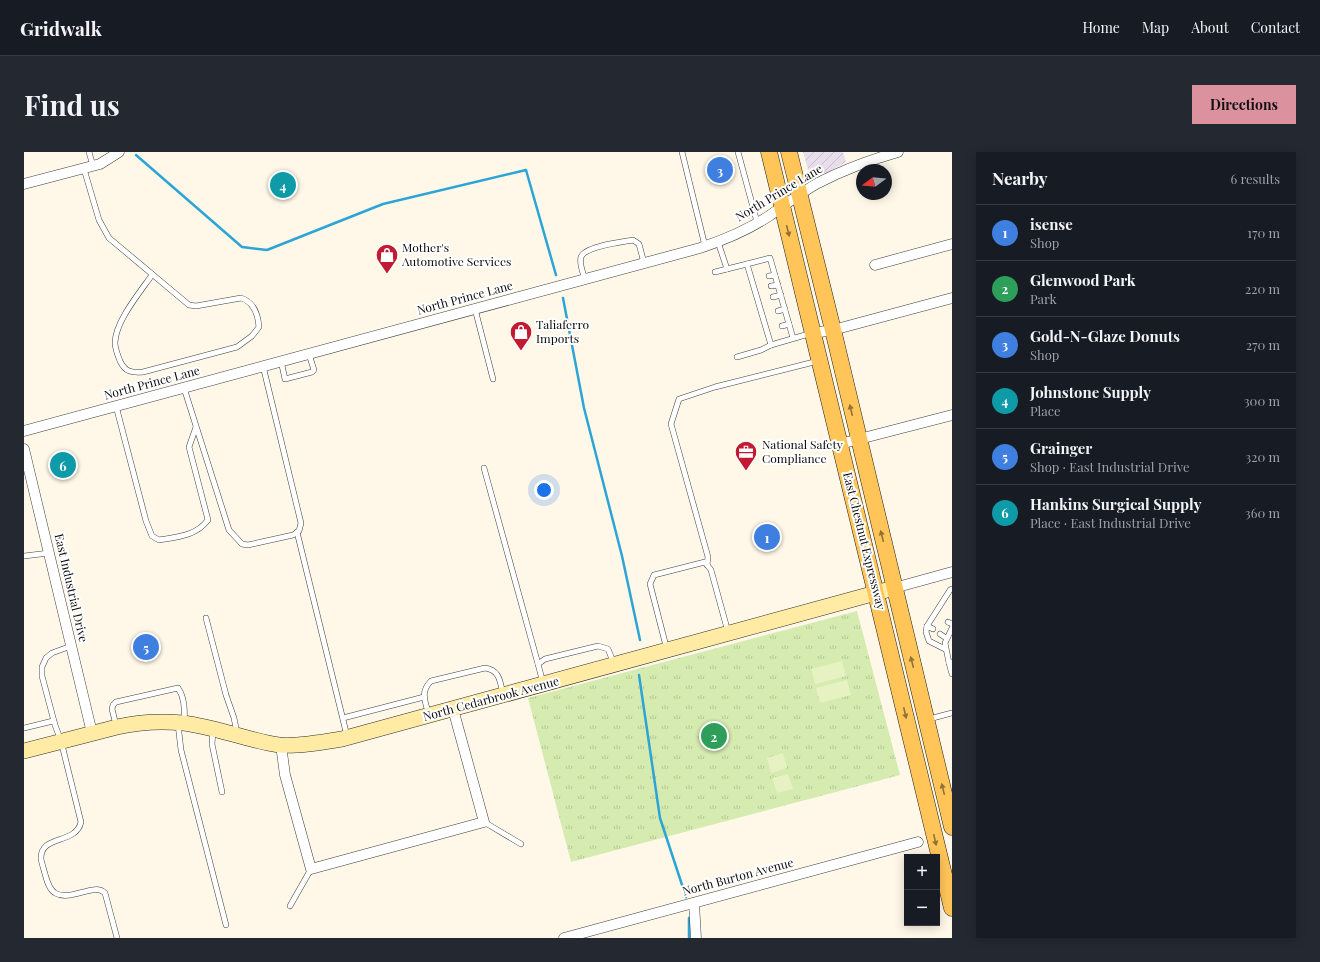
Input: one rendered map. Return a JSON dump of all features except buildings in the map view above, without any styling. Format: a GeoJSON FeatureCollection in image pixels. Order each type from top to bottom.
{"type":"FeatureCollection","features":[{"type":"Feature","properties":{"kind":"main road","name":"East Chestnut Expressway"},"geometry":{"type":"LineString","coordinates":[[769,152],[877,594],[947,864],[952,908]]}},
{"type":"Feature","properties":{"kind":"main road","name":"East Chestnut Expressway"},"geometry":{"type":"LineString","coordinates":[[789,152],[952,827]]}},
{"type":"Feature","properties":{"kind":"street"},"geometry":{"type":"LineString","coordinates":[[24,184],[100,164],[119,152]]}},
{"type":"Feature","properties":{"kind":"street","name":"North Prince Lane"},"geometry":{"type":"LineString","coordinates":[[24,431],[718,242],[758,222],[799,194],[839,173],[877,158],[898,152]]}},
{"type":"Feature","properties":{"kind":"street"},"geometry":{"type":"LineString","coordinates":[[875,265],[952,244]]}},
{"type":"Feature","properties":{"kind":"street"},"geometry":{"type":"LineString","coordinates":[[812,333],[833,330],[952,298]]}},
{"type":"Feature","properties":{"kind":"street"},"geometry":{"type":"LineString","coordinates":[[840,444],[952,415]]}},
{"type":"Feature","properties":{"kind":"street","name":"East Industrial Drive"},"geometry":{"type":"LineString","coordinates":[[24,449],[92,733]]}},
{"type":"Feature","properties":{"kind":"street","name":"North Cedarbrook Avenue"},"geometry":{"type":"LineString","coordinates":[[24,751],[117,727],[149,722],[181,723],[281,745],[324,742],[453,709],[877,594],[952,572]]}},
{"type":"Feature","properties":{"kind":"street"},"geometry":{"type":"LineString","coordinates":[[281,745],[285,775],[311,869],[484,822],[453,709]]}},
{"type":"Feature","properties":{"kind":"street","name":"North Burton Avenue"},"geometry":{"type":"LineString","coordinates":[[564,938],[918,842]]}},
{"type":"Feature","properties":{"kind":"street"},"geometry":{"type":"LineString","coordinates":[[694,903],[696,938]]}},
{"type":"Feature","properties":{"kind":"lane"},"geometry":{"type":"LineString","coordinates":[[89,152],[88,167],[99,220],[109,238],[189,305],[196,306],[240,298],[247,300],[255,310],[259,327],[252,336],[237,347],[143,372],[133,373],[127,370],[121,362],[115,344],[116,335],[124,315],[152,275]]}},
{"type":"Feature","properties":{"kind":"lane"},"geometry":{"type":"LineString","coordinates":[[682,152],[705,246]]}},
{"type":"Feature","properties":{"kind":"lane"},"geometry":{"type":"LineString","coordinates":[[738,152],[758,222]]}},
{"type":"Feature","properties":{"kind":"lane"},"geometry":{"type":"LineString","coordinates":[[585,279],[581,256],[588,249],[633,240],[639,244],[644,263]]}},
{"type":"Feature","properties":{"kind":"lane"},"geometry":{"type":"LineString","coordinates":[[718,242],[727,269]]}},
{"type":"Feature","properties":{"kind":"lane"},"geometry":{"type":"LineString","coordinates":[[715,272],[770,258],[793,338]]}},
{"type":"Feature","properties":{"kind":"lane"},"geometry":{"type":"LineString","coordinates":[[747,264],[770,345]]}},
{"type":"Feature","properties":{"kind":"lane"},"geometry":{"type":"LineString","coordinates":[[769,276],[775,275]]}},
{"type":"Feature","properties":{"kind":"lane"},"geometry":{"type":"LineString","coordinates":[[752,280],[758,279]]}},
{"type":"Feature","properties":{"kind":"lane"},"geometry":{"type":"LineString","coordinates":[[771,286],[778,285]]}},
{"type":"Feature","properties":{"kind":"lane"},"geometry":{"type":"LineString","coordinates":[[755,290],[761,289]]}},
{"type":"Feature","properties":{"kind":"lane"},"geometry":{"type":"LineString","coordinates":[[773,297],[781,295]]}},
{"type":"Feature","properties":{"kind":"lane"},"geometry":{"type":"LineString","coordinates":[[758,300],[764,299]]}},
{"type":"Feature","properties":{"kind":"lane"},"geometry":{"type":"LineString","coordinates":[[475,309],[493,379]]}},
{"type":"Feature","properties":{"kind":"lane"},"geometry":{"type":"LineString","coordinates":[[778,311],[785,309]]}},
{"type":"Feature","properties":{"kind":"lane"},"geometry":{"type":"LineString","coordinates":[[762,315],[768,313]]}},
{"type":"Feature","properties":{"kind":"lane"},"geometry":{"type":"LineString","coordinates":[[782,326],[789,324]]}},
{"type":"Feature","properties":{"kind":"lane"},"geometry":{"type":"LineString","coordinates":[[766,330],[772,328]]}},
{"type":"Feature","properties":{"kind":"lane"},"geometry":{"type":"LineString","coordinates":[[737,357],[761,350],[770,345],[812,333]]}},
{"type":"Feature","properties":{"kind":"lane"},"geometry":{"type":"LineString","coordinates":[[281,361],[286,379],[290,379],[314,370],[309,354]]}},
{"type":"Feature","properties":{"kind":"lane"},"geometry":{"type":"LineString","coordinates":[[707,565],[708,557],[671,424],[679,399],[714,387],[819,360]]}},
{"type":"Feature","properties":{"kind":"lane"},"geometry":{"type":"LineString","coordinates":[[184,388],[229,530],[242,544],[248,545],[293,535],[298,531],[301,523],[263,366]]}},
{"type":"Feature","properties":{"kind":"lane"},"geometry":{"type":"LineString","coordinates":[[116,406],[146,521],[152,536],[159,540],[189,535],[203,527],[208,520],[189,447],[196,426]]}},
{"type":"Feature","properties":{"kind":"lane"},"geometry":{"type":"LineString","coordinates":[[484,468],[543,684]]}},
{"type":"Feature","properties":{"kind":"lane"},"geometry":{"type":"LineString","coordinates":[[296,532],[348,737]]}},
{"type":"Feature","properties":{"kind":"lane"},"geometry":{"type":"LineString","coordinates":[[24,556],[49,553]]}},
{"type":"Feature","properties":{"kind":"lane"},"geometry":{"type":"LineString","coordinates":[[667,650],[650,584],[654,575],[705,562],[711,570],[728,634]]}},
{"type":"Feature","properties":{"kind":"lane"},"geometry":{"type":"LineString","coordinates":[[945,649],[929,641],[926,632],[927,626],[934,614],[940,605],[948,598],[950,590],[952,589]]}},
{"type":"Feature","properties":{"kind":"lane"},"geometry":{"type":"LineString","coordinates":[[940,605],[945,609]]}},
{"type":"Feature","properties":{"kind":"lane"},"geometry":{"type":"LineString","coordinates":[[934,614],[940,617]]}},
{"type":"Feature","properties":{"kind":"lane"},"geometry":{"type":"LineString","coordinates":[[206,618],[226,695],[234,718],[237,736]]}},
{"type":"Feature","properties":{"kind":"lane"},"geometry":{"type":"LineString","coordinates":[[927,626],[933,630]]}},
{"type":"Feature","properties":{"kind":"lane"},"geometry":{"type":"LineString","coordinates":[[952,628],[946,638],[945,643],[945,649],[951,662],[952,674]]}},
{"type":"Feature","properties":{"kind":"lane"},"geometry":{"type":"LineString","coordinates":[[940,634],[946,638]]}},
{"type":"Feature","properties":{"kind":"lane"},"geometry":{"type":"LineString","coordinates":[[71,646],[52,653],[46,658],[42,667],[42,676],[61,741],[81,822],[79,830],[75,834],[45,846],[41,859],[46,879],[53,891],[59,895],[67,896],[96,889],[102,890],[105,893],[117,938]]}},
{"type":"Feature","properties":{"kind":"lane"},"geometry":{"type":"LineString","coordinates":[[538,664],[545,659],[598,646],[608,648],[614,665]]}},
{"type":"Feature","properties":{"kind":"lane"},"geometry":{"type":"LineString","coordinates":[[429,715],[424,697],[424,691],[431,681],[485,668],[492,668],[497,673],[503,695]]}},
{"type":"Feature","properties":{"kind":"lane"},"geometry":{"type":"LineString","coordinates":[[117,727],[112,709],[116,702],[178,688],[181,693],[185,707],[181,723],[181,750],[226,925]]}},
{"type":"Feature","properties":{"kind":"lane"},"geometry":{"type":"LineString","coordinates":[[343,718],[424,697]]}},
{"type":"Feature","properties":{"kind":"lane"},"geometry":{"type":"LineString","coordinates":[[926,720],[952,713]]}},
{"type":"Feature","properties":{"kind":"lane"},"geometry":{"type":"LineString","coordinates":[[24,728],[54,720]]}},
{"type":"Feature","properties":{"kind":"lane"},"geometry":{"type":"LineString","coordinates":[[213,730],[212,744],[222,792]]}},
{"type":"Feature","properties":{"kind":"lane"},"geometry":{"type":"LineString","coordinates":[[484,822],[521,844]]}},
{"type":"Feature","properties":{"kind":"lane"},"geometry":{"type":"LineString","coordinates":[[290,906],[311,869]]}},
{"type":"Feature","properties":{"kind":"shaded area"},"geometry":{"type":"Polygon","coordinates":[[[803,152],[843,152],[846,162],[827,173],[813,175],[809,173],[803,152]]]}},
{"type":"Feature","properties":{"kind":"green space"},"geometry":{"type":"Polygon","coordinates":[[[857,611],[900,775],[571,862],[528,698],[857,611]]]}},
{"type":"Feature","properties":{"kind":"green space"},"geometry":{"type":"Polygon","coordinates":[[[842,661],[846,676],[815,684],[811,669],[842,661]]]}},
{"type":"Feature","properties":{"kind":"green space"},"geometry":{"type":"Polygon","coordinates":[[[847,680],[851,695],[820,703],[816,688],[847,680]]]}},
{"type":"Feature","properties":{"kind":"green space"},"geometry":{"type":"Polygon","coordinates":[[[783,753],[787,768],[771,773],[767,758],[783,753]]]}},
{"type":"Feature","properties":{"kind":"green space"},"geometry":{"type":"Polygon","coordinates":[[[788,774],[793,789],[777,793],[772,778],[788,774]]]}},
{"type":"Feature","properties":{"kind":"waterway"},"geometry":{"type":"LineString","coordinates":[[136,155],[242,247],[267,250],[383,204],[526,170],[556,275]]}},
{"type":"Feature","properties":{"kind":"waterway"},"geometry":{"type":"LineString","coordinates":[[563,298],[584,408],[622,556],[640,640]]}},
{"type":"Feature","properties":{"kind":"waterway"},"geometry":{"type":"LineString","coordinates":[[639,675],[660,818],[686,897]]}},
{"type":"Feature","properties":{"kind":"waterway"},"geometry":{"type":"LineString","coordinates":[[689,918],[689,938]]}},
{"type":"Feature","properties":{"kind":"place","name":"Gold-N-Glaze Donuts"},"geometry":{"type":"Point","coordinates":[720,170]}},
{"type":"Feature","properties":{"kind":"place","name":"Johnstone Supply"},"geometry":{"type":"Point","coordinates":[283,185]}},
{"type":"Feature","properties":{"kind":"place","name":"Mother's Automotive Services"},"geometry":{"type":"Point","coordinates":[387,274]}},
{"type":"Feature","properties":{"kind":"place","name":"Taliaferro Imports"},"geometry":{"type":"Point","coordinates":[521,352]}},
{"type":"Feature","properties":{"kind":"place","name":"Hankins Surgical Supply"},"geometry":{"type":"Point","coordinates":[63,465]}},
{"type":"Feature","properties":{"kind":"place","name":"National Safety Compliance"},"geometry":{"type":"Point","coordinates":[746,472]}},
{"type":"Feature","properties":{"kind":"place","name":"isense"},"geometry":{"type":"Point","coordinates":[767,537]}},
{"type":"Feature","properties":{"kind":"place","name":"Grainger"},"geometry":{"type":"Point","coordinates":[146,647]}},
{"type":"Feature","properties":{"kind":"place","name":"Glenwood Park"},"geometry":{"type":"Point","coordinates":[714,736]}}]}
